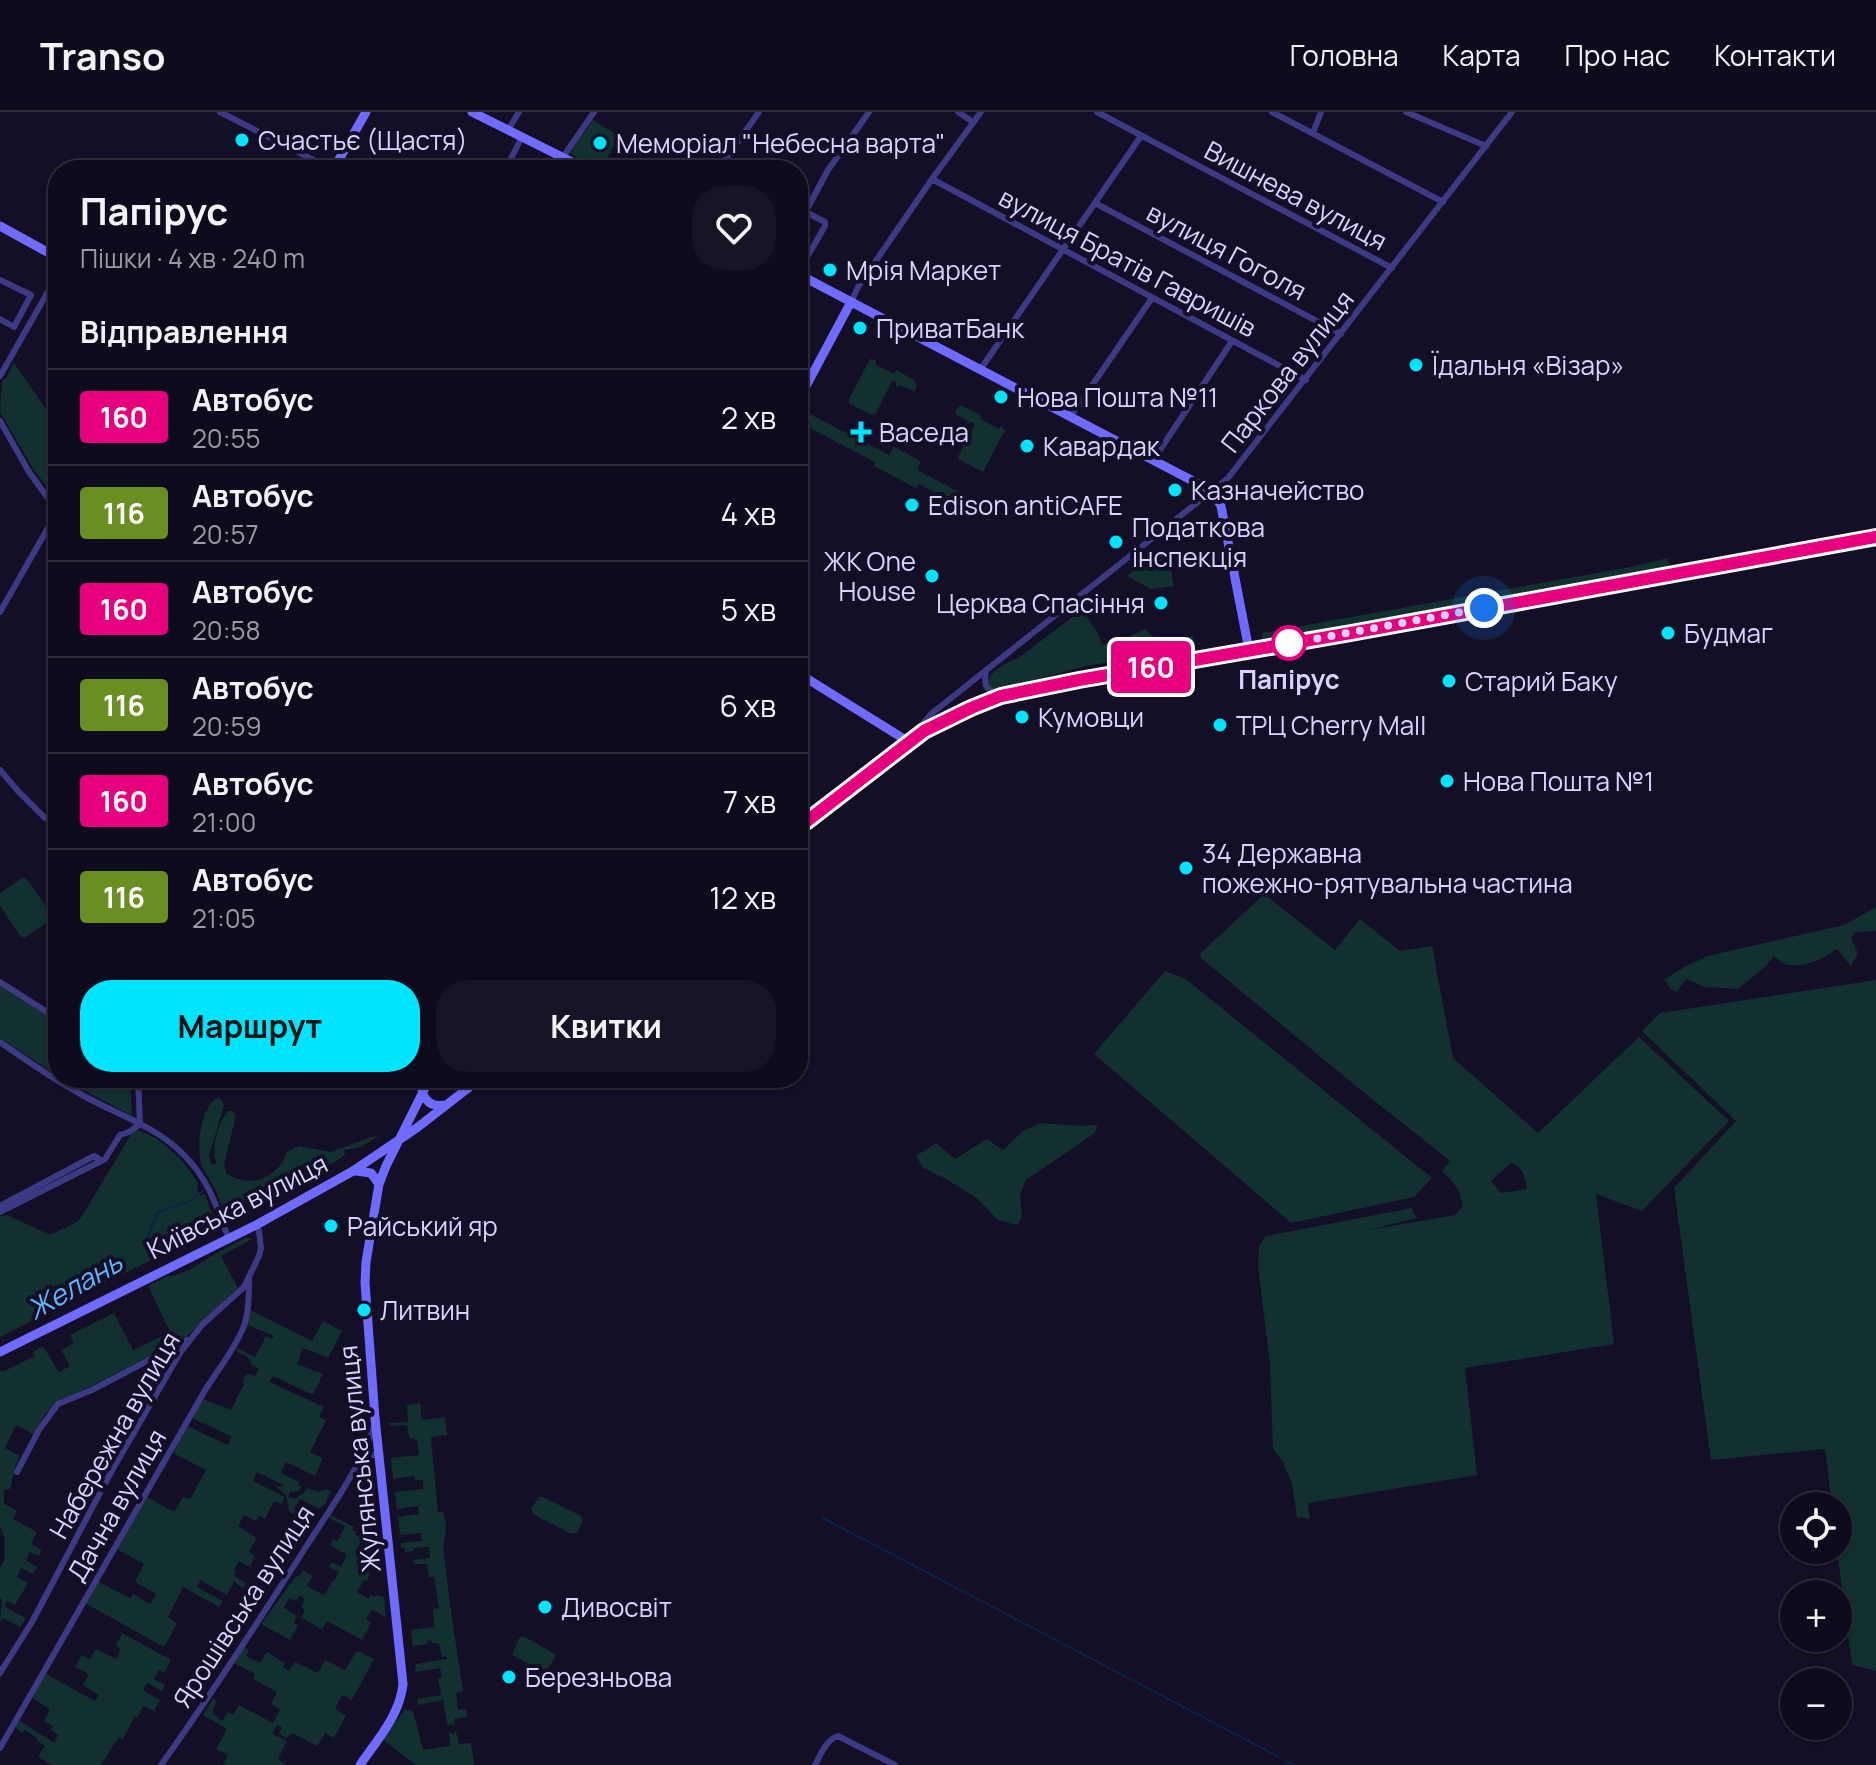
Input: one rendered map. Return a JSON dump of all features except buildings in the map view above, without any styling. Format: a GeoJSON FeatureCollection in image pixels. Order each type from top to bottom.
{"type":"FeatureCollection","features":[{"type":"Feature","properties":{"kind":"street"},"geometry":{"type":"LineString","coordinates":[[220,112],[314,160]]}},
{"type":"Feature","properties":{"kind":"street"},"geometry":{"type":"LineString","coordinates":[[339,160],[366,112]]}},
{"type":"Feature","properties":{"kind":"street"},"geometry":{"type":"LineString","coordinates":[[472,112],[569,160]]}},
{"type":"Feature","properties":{"kind":"street"},"geometry":{"type":"LineString","coordinates":[[508,130],[519,112]]}},
{"type":"Feature","properties":{"kind":"street"},"geometry":{"type":"LineString","coordinates":[[563,157],[594,112]]}},
{"type":"Feature","properties":{"kind":"street"},"geometry":{"type":"LineString","coordinates":[[725,160],[759,112]]}},
{"type":"Feature","properties":{"kind":"street"},"geometry":{"type":"LineString","coordinates":[[808,207],[828,170],[869,112]]}},
{"type":"Feature","properties":{"kind":"street"},"geometry":{"type":"LineString","coordinates":[[958,112],[973,122]]}},
{"type":"Feature","properties":{"kind":"street"},"geometry":{"type":"LineString","coordinates":[[808,382],[858,287],[981,112]]}},
{"type":"Feature","properties":{"kind":"street","name":"Вишнева вулиця"},"geometry":{"type":"LineString","coordinates":[[1097,112],[1392,268]]}},
{"type":"Feature","properties":{"kind":"street"},"geometry":{"type":"LineString","coordinates":[[1272,112],[1443,202]]}},
{"type":"Feature","properties":{"kind":"street"},"geometry":{"type":"LineString","coordinates":[[1313,133],[1321,112]]}},
{"type":"Feature","properties":{"kind":"street"},"geometry":{"type":"LineString","coordinates":[[1406,112],[1486,146]]}},
{"type":"Feature","properties":{"kind":"street","name":"Паркова вулиця"},"geometry":{"type":"LineString","coordinates":[[909,742],[931,714],[1228,478],[1512,112]]}},
{"type":"Feature","properties":{"kind":"street"},"geometry":{"type":"LineString","coordinates":[[980,370],[1141,136]]}},
{"type":"Feature","properties":{"kind":"street"},"geometry":{"type":"LineString","coordinates":[[510,160],[522,137]]}},
{"type":"Feature","properties":{"kind":"street","name":"вулиця Братів Гавришів"},"geometry":{"type":"LineString","coordinates":[[932,179],[1306,380]]}},
{"type":"Feature","properties":{"kind":"street","name":"вулиця Гоголя"},"geometry":{"type":"LineString","coordinates":[[1095,203],[1341,334]]}},
{"type":"Feature","properties":{"kind":"street"},"geometry":{"type":"LineString","coordinates":[[808,212],[825,222],[808,256]]}},
{"type":"Feature","properties":{"kind":"street"},"geometry":{"type":"LineString","coordinates":[[0,226],[48,252]]}},
{"type":"Feature","properties":{"kind":"street"},"geometry":{"type":"LineString","coordinates":[[808,279],[1212,491],[1223,513],[1249,650]]}},
{"type":"Feature","properties":{"kind":"street"},"geometry":{"type":"LineString","coordinates":[[0,280],[31,295],[14,327]]}},
{"type":"Feature","properties":{"kind":"street"},"geometry":{"type":"LineString","coordinates":[[0,376],[48,292]]}},
{"type":"Feature","properties":{"kind":"street"},"geometry":{"type":"LineString","coordinates":[[1071,416],[1152,298]]}},
{"type":"Feature","properties":{"kind":"street"},"geometry":{"type":"LineString","coordinates":[[0,319],[24,334]]}},
{"type":"Feature","properties":{"kind":"street"},"geometry":{"type":"LineString","coordinates":[[1154,459],[1232,341]]}},
{"type":"Feature","properties":{"kind":"street"},"geometry":{"type":"LineString","coordinates":[[0,421],[48,500]]}},
{"type":"Feature","properties":{"kind":"street"},"geometry":{"type":"LineString","coordinates":[[0,612],[48,528]]}},
{"type":"Feature","properties":{"kind":"street"},"geometry":{"type":"LineString","coordinates":[[808,820],[909,742],[941,722],[1001,696],[1876,537]]}},
{"type":"Feature","properties":{"kind":"street"},"geometry":{"type":"LineString","coordinates":[[986,670],[985,685],[988,690],[1001,696]]}},
{"type":"Feature","properties":{"kind":"street"},"geometry":{"type":"LineString","coordinates":[[808,679],[909,742]]}},
{"type":"Feature","properties":{"kind":"street"},"geometry":{"type":"LineString","coordinates":[[0,770],[45,818]]}},
{"type":"Feature","properties":{"kind":"street"},"geometry":{"type":"LineString","coordinates":[[0,982],[48,1013]]}},
{"type":"Feature","properties":{"kind":"street"},"geometry":{"type":"LineString","coordinates":[[0,1042],[48,1074]]}},
{"type":"Feature","properties":{"kind":"street"},"geometry":{"type":"LineString","coordinates":[[71,1088],[169,1141],[187,1158],[210,1189],[228,1237]]}},
{"type":"Feature","properties":{"kind":"street"},"geometry":{"type":"LineString","coordinates":[[138,1088],[140,1124]]}},
{"type":"Feature","properties":{"kind":"street","name":"Жулянська вулиця"},"geometry":{"type":"LineString","coordinates":[[361,1765],[397,1710],[403,1684],[375,1418],[366,1262],[379,1184],[424,1088]]}},
{"type":"Feature","properties":{"kind":"street","name":"Київська вулиця"},"geometry":{"type":"LineString","coordinates":[[0,1352],[256,1225],[353,1171],[399,1141],[468,1088]]}},
{"type":"Feature","properties":{"kind":"street"},"geometry":{"type":"LineString","coordinates":[[422,1092],[431,1104],[446,1105]]}},
{"type":"Feature","properties":{"kind":"street"},"geometry":{"type":"LineString","coordinates":[[0,1212],[105,1159],[120,1135],[140,1124]]}},
{"type":"Feature","properties":{"kind":"street"},"geometry":{"type":"LineString","coordinates":[[0,1206],[94,1156],[98,1158],[98,1163]]}},
{"type":"Feature","properties":{"kind":"street"},"geometry":{"type":"LineString","coordinates":[[353,1171],[371,1173],[379,1184]]}},
{"type":"Feature","properties":{"kind":"street","name":"Набережна вулиця"},"geometry":{"type":"LineString","coordinates":[[0,1673],[43,1603],[138,1424],[190,1339],[244,1287],[261,1248],[256,1225]]}},
{"type":"Feature","properties":{"kind":"street","name":"Дачна вулиця"},"geometry":{"type":"LineString","coordinates":[[0,1748],[245,1324],[249,1276]]}},
{"type":"Feature","properties":{"kind":"street"},"geometry":{"type":"LineString","coordinates":[[17,1472],[39,1430],[58,1404],[92,1390],[190,1339]]}},
{"type":"Feature","properties":{"kind":"street","name":"Ярошівська вулиця"},"geometry":{"type":"LineString","coordinates":[[161,1765],[288,1575],[355,1466],[369,1440],[375,1418]]}},
{"type":"Feature","properties":{"kind":"street","name":"Ярошівська вулиця"},"geometry":{"type":"LineString","coordinates":[[355,1466],[379,1452]]}},
{"type":"Feature","properties":{"kind":"street"},"geometry":{"type":"LineString","coordinates":[[815,1765],[827,1744],[838,1736],[895,1765]]}},
{"type":"Feature","properties":{"kind":"green space"},"geometry":{"type":"Polygon","coordinates":[[[593,120],[619,136],[606,160],[582,160],[570,154],[593,120]]]}},
{"type":"Feature","properties":{"kind":"green space"},"geometry":{"type":"Polygon","coordinates":[[[870,359],[894,374],[896,370],[914,380],[917,386],[914,391],[899,385],[898,388],[892,381],[876,413],[872,415],[850,404],[849,399],[870,359]]]}},
{"type":"Feature","properties":{"kind":"green space"},"geometry":{"type":"Polygon","coordinates":[[[14,363],[48,412],[48,489],[0,412],[2,381],[14,363]]]}},
{"type":"Feature","properties":{"kind":"green space"},"geometry":{"type":"Polygon","coordinates":[[[960,405],[981,415],[980,419],[1005,430],[983,472],[958,459],[975,424],[966,424],[968,421],[956,414],[960,405]]]}},
{"type":"Feature","properties":{"kind":"green space"},"geometry":{"type":"Polygon","coordinates":[[[808,413],[889,455],[894,447],[921,461],[917,470],[995,511],[989,521],[919,484],[916,488],[874,466],[875,462],[808,427],[808,413]]]}},
{"type":"Feature","properties":{"kind":"green space"},"geometry":{"type":"Polygon","coordinates":[[[1162,547],[1169,559],[1174,586],[1151,589],[1127,576],[1162,547]]]}},
{"type":"Feature","properties":{"kind":"green space"},"geometry":{"type":"Polygon","coordinates":[[[1668,558],[1669,566],[1262,641],[1262,633],[1668,558]]]}},
{"type":"Feature","properties":{"kind":"green space"},"geometry":{"type":"Polygon","coordinates":[[[1082,610],[1102,644],[1116,643],[1145,629],[1158,642],[1193,636],[1195,646],[1086,666],[1000,689],[990,687],[988,680],[999,668],[1017,659],[1082,610]]]}},
{"type":"Feature","properties":{"kind":"green space"},"geometry":{"type":"Polygon","coordinates":[[[26,878],[48,909],[48,922],[24,938],[20,936],[0,906],[0,893],[26,878]]]}},
{"type":"Feature","properties":{"kind":"green space"},"geometry":{"type":"Polygon","coordinates":[[[1264,894],[1335,950],[1360,919],[1400,951],[1432,946],[1453,1058],[1538,1133],[1639,1037],[1729,1121],[1642,1211],[1596,1194],[1614,1344],[1465,1368],[1477,1475],[1308,1503],[1310,1519],[1297,1517],[1292,1484],[1283,1462],[1273,1449],[1270,1364],[1258,1266],[1259,1246],[1266,1236],[1412,1208],[1417,1218],[1368,1230],[1455,1215],[1463,1206],[1456,1186],[1442,1171],[1450,1161],[1201,958],[1200,954],[1264,894]],[[1511,1163],[1491,1181],[1501,1193],[1527,1189],[1523,1173],[1511,1163]]]}},
{"type":"Feature","properties":{"kind":"green space"},"geometry":{"type":"Polygon","coordinates":[[[1876,907],[1876,931],[1855,932],[1851,938],[1858,953],[1851,966],[1837,949],[1819,959],[1798,965],[1784,964],[1774,956],[1738,989],[1704,987],[1686,979],[1677,992],[1664,980],[1708,956],[1844,925],[1876,907]]]}},
{"type":"Feature","properties":{"kind":"green space"},"geometry":{"type":"Polygon","coordinates":[[[1165,971],[1187,980],[1432,1178],[1414,1197],[1291,1223],[1094,1054],[1165,971]]]}},
{"type":"Feature","properties":{"kind":"green space"},"geometry":{"type":"Polygon","coordinates":[[[1876,980],[1876,1671],[1852,1665],[1852,1580],[1841,1580],[1839,1564],[1852,1564],[1852,1492],[1830,1492],[1825,1449],[1711,1460],[1674,1188],[1736,1121],[1642,1031],[1660,1013],[1876,980]]]}},
{"type":"Feature","properties":{"kind":"green space"},"geometry":{"type":"Polygon","coordinates":[[[0,984],[48,1015],[48,1069],[0,1038],[0,984]]]}},
{"type":"Feature","properties":{"kind":"green space"},"geometry":{"type":"Polygon","coordinates":[[[80,1088],[131,1088],[132,1116],[80,1088]]]}},
{"type":"Feature","properties":{"kind":"green space"},"geometry":{"type":"Polygon","coordinates":[[[219,1098],[224,1106],[209,1156],[212,1165],[217,1163],[214,1151],[218,1129],[228,1111],[233,1111],[236,1116],[224,1163],[226,1173],[246,1181],[268,1176],[280,1166],[287,1152],[299,1146],[331,1152],[379,1136],[361,1147],[344,1150],[345,1155],[310,1178],[232,1218],[223,1210],[203,1169],[199,1152],[203,1119],[207,1109],[219,1098]]]}},
{"type":"Feature","properties":{"kind":"green space"},"geometry":{"type":"Polygon","coordinates":[[[1041,1123],[1098,1125],[1095,1133],[1026,1180],[1020,1194],[1022,1216],[1018,1225],[998,1220],[978,1199],[923,1168],[916,1156],[936,1143],[955,1159],[987,1139],[1003,1150],[1023,1131],[1041,1123]]]}},
{"type":"Feature","properties":{"kind":"green space"},"geometry":{"type":"Polygon","coordinates":[[[136,1130],[155,1138],[172,1151],[193,1175],[200,1195],[205,1194],[212,1214],[202,1218],[206,1224],[197,1230],[200,1235],[0,1337],[0,1216],[7,1215],[50,1235],[79,1221],[136,1130]]]}},
{"type":"Feature","properties":{"kind":"green space"},"geometry":{"type":"Polygon","coordinates":[[[247,1237],[252,1239],[221,1256],[238,1288],[187,1336],[59,1401],[47,1412],[33,1434],[16,1425],[5,1448],[20,1456],[10,1489],[4,1490],[4,1504],[17,1511],[13,1519],[37,1532],[31,1544],[42,1550],[39,1556],[30,1552],[26,1560],[37,1567],[33,1574],[21,1568],[17,1577],[28,1583],[15,1605],[7,1601],[4,1606],[26,1618],[20,1627],[3,1618],[0,1623],[0,1567],[5,1559],[5,1539],[0,1527],[0,1370],[2,1372],[35,1356],[33,1352],[43,1346],[59,1372],[70,1366],[61,1350],[74,1343],[70,1335],[114,1313],[133,1350],[170,1332],[148,1286],[191,1269],[247,1237]]]}},
{"type":"Feature","properties":{"kind":"green space"},"geometry":{"type":"Polygon","coordinates":[[[250,1310],[312,1341],[323,1321],[342,1331],[328,1358],[303,1348],[297,1364],[323,1374],[313,1395],[273,1376],[269,1382],[324,1407],[319,1417],[326,1420],[310,1452],[323,1458],[315,1476],[286,1462],[281,1473],[301,1486],[299,1491],[289,1493],[289,1497],[295,1499],[307,1488],[319,1492],[326,1489],[331,1491],[319,1509],[299,1500],[294,1509],[311,1520],[306,1522],[289,1511],[286,1495],[276,1487],[283,1485],[257,1472],[253,1481],[285,1497],[282,1504],[274,1501],[265,1519],[259,1516],[256,1521],[244,1515],[238,1526],[257,1538],[249,1552],[255,1556],[250,1567],[239,1561],[234,1570],[234,1576],[246,1583],[243,1588],[234,1582],[227,1595],[200,1580],[197,1587],[223,1601],[219,1607],[183,1587],[168,1617],[177,1623],[164,1647],[85,1603],[97,1581],[130,1598],[133,1594],[150,1604],[156,1594],[135,1582],[144,1564],[116,1549],[147,1497],[174,1512],[183,1497],[190,1499],[206,1470],[173,1453],[187,1426],[228,1445],[231,1436],[192,1418],[203,1399],[231,1410],[247,1373],[255,1376],[259,1369],[252,1365],[248,1357],[236,1351],[237,1348],[255,1357],[266,1336],[272,1339],[274,1336],[248,1325],[250,1310]]]}},
{"type":"Feature","properties":{"kind":"green space"},"geometry":{"type":"Polygon","coordinates":[[[420,1403],[422,1420],[445,1417],[447,1435],[431,1437],[438,1512],[443,1512],[446,1524],[444,1554],[463,1691],[456,1693],[458,1710],[466,1709],[467,1717],[454,1719],[455,1726],[448,1726],[443,1700],[418,1705],[417,1699],[441,1695],[438,1678],[442,1677],[440,1668],[415,1672],[416,1664],[447,1659],[446,1656],[442,1657],[439,1643],[432,1643],[431,1640],[427,1644],[413,1646],[411,1630],[434,1627],[433,1609],[439,1608],[434,1577],[429,1577],[427,1564],[414,1564],[413,1560],[430,1558],[429,1547],[405,1552],[405,1548],[401,1548],[401,1543],[422,1541],[421,1533],[400,1535],[398,1517],[419,1514],[418,1506],[397,1509],[395,1492],[423,1489],[423,1480],[415,1480],[414,1476],[393,1479],[391,1458],[419,1455],[417,1440],[409,1438],[407,1425],[391,1426],[389,1423],[408,1422],[407,1405],[420,1403]]]}},
{"type":"Feature","properties":{"kind":"green space"},"geometry":{"type":"Polygon","coordinates":[[[539,1497],[581,1516],[583,1521],[577,1533],[572,1534],[534,1515],[531,1509],[539,1497]]]}},
{"type":"Feature","properties":{"kind":"green space"},"geometry":{"type":"Polygon","coordinates":[[[331,1515],[354,1527],[355,1535],[362,1537],[357,1551],[359,1548],[382,1557],[383,1562],[373,1558],[367,1571],[370,1573],[367,1581],[364,1580],[357,1592],[369,1599],[371,1595],[384,1597],[386,1617],[372,1610],[366,1619],[371,1623],[362,1640],[327,1621],[322,1629],[301,1618],[305,1599],[299,1596],[296,1601],[289,1598],[284,1608],[297,1616],[294,1623],[298,1625],[290,1640],[261,1624],[303,1571],[313,1576],[307,1586],[324,1595],[335,1580],[339,1572],[329,1567],[332,1562],[341,1567],[347,1555],[330,1545],[333,1539],[338,1541],[345,1526],[329,1518],[331,1515]]]}},
{"type":"Feature","properties":{"kind":"green space"},"geometry":{"type":"Polygon","coordinates":[[[122,1633],[171,1660],[164,1673],[159,1670],[154,1679],[165,1685],[162,1691],[147,1683],[143,1690],[160,1700],[154,1711],[143,1706],[123,1739],[119,1737],[101,1765],[51,1765],[38,1756],[45,1746],[25,1730],[22,1733],[15,1727],[19,1720],[54,1743],[58,1735],[51,1730],[53,1726],[44,1721],[50,1709],[30,1697],[44,1673],[95,1701],[99,1695],[83,1685],[89,1674],[75,1667],[82,1655],[90,1660],[96,1649],[116,1659],[121,1649],[116,1646],[122,1633]]]}},
{"type":"Feature","properties":{"kind":"green space"},"geometry":{"type":"Polygon","coordinates":[[[523,1636],[555,1654],[546,1672],[512,1655],[519,1638],[523,1636]]]}},
{"type":"Feature","properties":{"kind":"green space"},"geometry":{"type":"Polygon","coordinates":[[[244,1647],[249,1650],[246,1656],[260,1663],[267,1652],[285,1663],[283,1667],[289,1671],[295,1662],[318,1673],[325,1660],[345,1670],[356,1652],[374,1659],[352,1700],[342,1695],[335,1709],[346,1716],[334,1738],[325,1733],[317,1746],[292,1733],[287,1738],[279,1734],[282,1727],[277,1725],[272,1734],[287,1741],[278,1759],[288,1765],[223,1765],[228,1755],[216,1749],[227,1729],[203,1715],[213,1698],[217,1701],[212,1713],[222,1721],[228,1712],[233,1715],[239,1705],[273,1723],[280,1709],[271,1704],[277,1692],[253,1679],[255,1674],[234,1663],[244,1647]]]}},
{"type":"Feature","properties":{"kind":"green space"},"geometry":{"type":"Polygon","coordinates":[[[405,1709],[413,1711],[423,1750],[450,1746],[449,1732],[456,1732],[459,1744],[471,1743],[474,1765],[416,1765],[383,1740],[405,1709]]]}},
{"type":"Feature","properties":{"kind":"waterway","name":"Желань"},"geometry":{"type":"LineString","coordinates":[[147,1238],[158,1212],[188,1202],[203,1191]]}},
{"type":"Feature","properties":{"kind":"waterway"},"geometry":{"type":"LineString","coordinates":[[823,1518],[1279,1757]]}},
{"type":"Feature","properties":{"kind":"waterway"},"geometry":{"type":"LineString","coordinates":[[1286,1761],[1294,1765]]}},
{"type":"Feature","properties":{"kind":"bus line","name":"160"},"geometry":{"type":"LineString","coordinates":[[808,820],[924,731],[1001,696],[1876,537]]}},
{"type":"Feature","properties":{"kind":"place","name":"Счастьє (Щастя)"},"geometry":{"type":"Point","coordinates":[242,140]}},
{"type":"Feature","properties":{"kind":"place","name":"Меморіал \"Небесна варта\""},"geometry":{"type":"Point","coordinates":[600,143]}},
{"type":"Feature","properties":{"kind":"place","name":"Мрія Маркет"},"geometry":{"type":"Point","coordinates":[830,270]}},
{"type":"Feature","properties":{"kind":"place","name":"ПриватБанк"},"geometry":{"type":"Point","coordinates":[860,328]}},
{"type":"Feature","properties":{"kind":"place","name":"Їдальня «Візар»"},"geometry":{"type":"Point","coordinates":[1416,365]}},
{"type":"Feature","properties":{"kind":"place","name":"Нова Пошта №11"},"geometry":{"type":"Point","coordinates":[1001,397]}},
{"type":"Feature","properties":{"kind":"place","name":"Васеда"},"geometry":{"type":"Point","coordinates":[861,432]}},
{"type":"Feature","properties":{"kind":"place","name":"Кавардак"},"geometry":{"type":"Point","coordinates":[1027,446]}},
{"type":"Feature","properties":{"kind":"place","name":"Казначейство"},"geometry":{"type":"Point","coordinates":[1175,490]}},
{"type":"Feature","properties":{"kind":"place","name":"Edison antiCAFE"},"geometry":{"type":"Point","coordinates":[912,505]}},
{"type":"Feature","properties":{"kind":"place","name":"Податкова інспекція"},"geometry":{"type":"Point","coordinates":[1116,542]}},
{"type":"Feature","properties":{"kind":"place","name":"ЖК One House"},"geometry":{"type":"Point","coordinates":[932,576]}},
{"type":"Feature","properties":{"kind":"place","name":"Церква Спасіння"},"geometry":{"type":"Point","coordinates":[1161,603]}},
{"type":"Feature","properties":{"kind":"place","name":"Будмаг"},"geometry":{"type":"Point","coordinates":[1668,633]}},
{"type":"Feature","properties":{"kind":"place","name":"Папірус"},"geometry":{"type":"Point","coordinates":[1289,643]}},
{"type":"Feature","properties":{"kind":"place","name":"Старий Баку"},"geometry":{"type":"Point","coordinates":[1449,681]}},
{"type":"Feature","properties":{"kind":"place","name":"Кумовци"},"geometry":{"type":"Point","coordinates":[1022,717]}},
{"type":"Feature","properties":{"kind":"place","name":"ТРЦ Cherry Mall"},"geometry":{"type":"Point","coordinates":[1220,725]}},
{"type":"Feature","properties":{"kind":"place","name":"Нова Пошта №1"},"geometry":{"type":"Point","coordinates":[1447,781]}},
{"type":"Feature","properties":{"kind":"place","name":"34 Державна пожежно-рятувальна частина"},"geometry":{"type":"Point","coordinates":[1186,868]}},
{"type":"Feature","properties":{"kind":"place","name":"Райський яр"},"geometry":{"type":"Point","coordinates":[331,1226]}},
{"type":"Feature","properties":{"kind":"place","name":"Литвин"},"geometry":{"type":"Point","coordinates":[364,1310]}},
{"type":"Feature","properties":{"kind":"place","name":"Дивосвіт"},"geometry":{"type":"Point","coordinates":[545,1607]}},
{"type":"Feature","properties":{"kind":"place","name":"Березньова"},"geometry":{"type":"Point","coordinates":[509,1677]}},
{"type":"Feature","properties":{"kind":"route"},"geometry":{"type":"LineString","coordinates":[[1289,643],[1282,645],[1484,608]]}}]}
